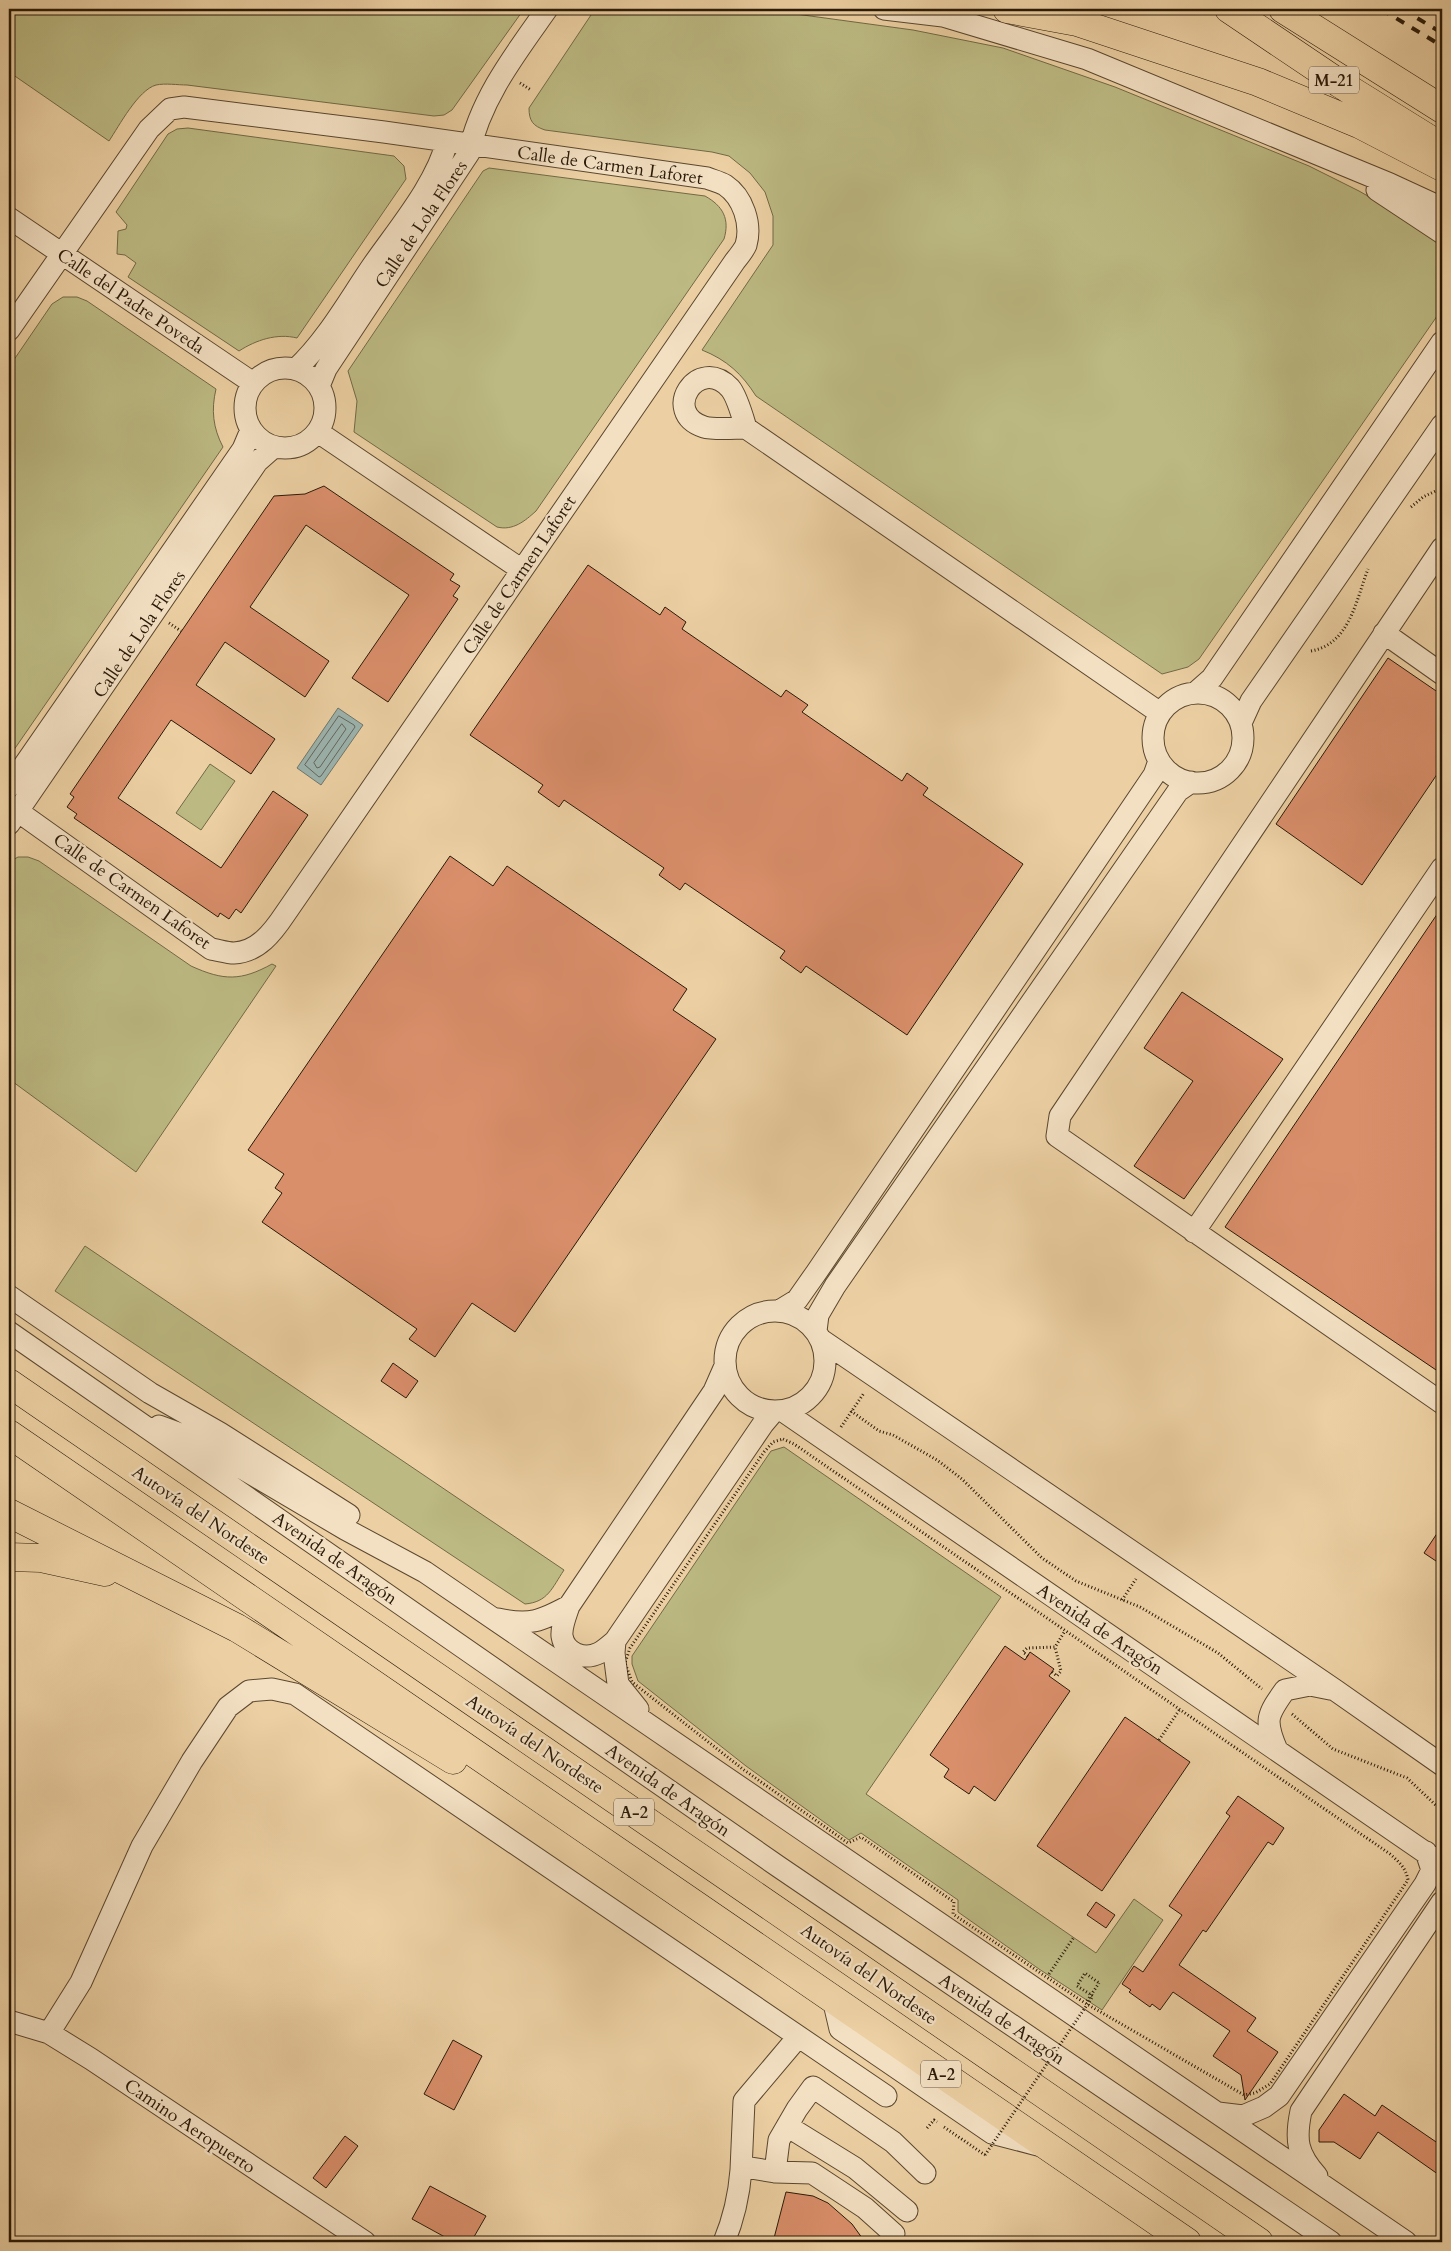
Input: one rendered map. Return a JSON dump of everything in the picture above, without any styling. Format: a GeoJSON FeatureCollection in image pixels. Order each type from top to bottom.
{"type":"FeatureCollection","features":[{"type":"Feature","properties":{"kind":"highway"},"geometry":{"type":"LineString","coordinates":[[1007,9],[1077,22],[1258,82],[1359,124],[1442,166]]}},
{"type":"Feature","properties":{"kind":"highway","name":"M-21"},"geometry":{"type":"LineString","coordinates":[[1229,9],[1339,83],[1442,147]]}},
{"type":"Feature","properties":{"kind":"highway","name":"M-21"},"geometry":{"type":"LineString","coordinates":[[1283,9],[1442,108]]}},
{"type":"Feature","properties":{"kind":"highway"},"geometry":{"type":"LineString","coordinates":[[1304,9],[1442,108]]}},
{"type":"Feature","properties":{"kind":"highway","name":"Autovía del Nordeste"},"geometry":{"type":"LineString","coordinates":[[9,1383],[1259,2242]]}},
{"type":"Feature","properties":{"kind":"highway","name":"A-2"},"geometry":{"type":"LineString","coordinates":[[9,1434],[1187,2242]]}},
{"type":"Feature","properties":{"kind":"highway"},"geometry":{"type":"LineString","coordinates":[[9,1513],[237,1628],[735,1933]]}},
{"type":"Feature","properties":{"kind":"highway"},"geometry":{"type":"LineString","coordinates":[[9,1557],[41,1558],[102,1571],[237,1628]]}},
{"type":"Feature","properties":{"kind":"street","name":"Calle de Lola Flores"},"geometry":{"type":"LineString","coordinates":[[319,386],[326,369],[469,153],[472,137],[502,72],[547,9]]}},
{"type":"Feature","properties":{"kind":"street"},"geometry":{"type":"LineString","coordinates":[[884,9],[943,16],[1087,59],[1334,163],[1390,184],[1442,208]]}},
{"type":"Feature","properties":{"kind":"street","name":"Calle de Carmen Laforet"},"geometry":{"type":"LineString","coordinates":[[9,330],[148,129],[170,109],[184,107],[447,141],[707,178],[724,185],[736,195],[744,210],[748,228],[746,245],[736,261],[281,920],[272,932],[253,949],[234,953],[211,949],[12,814]]}},
{"type":"Feature","properties":{"kind":"street","name":"Calle de Lola Flores"},"geometry":{"type":"LineString","coordinates":[[296,369],[317,347],[409,213],[432,178],[444,155],[447,141]]}},
{"type":"Feature","properties":{"kind":"street"},"geometry":{"type":"LineString","coordinates":[[1334,163],[1442,233]]}},
{"type":"Feature","properties":{"kind":"street","name":"Calle del Padre Poveda"},"geometry":{"type":"LineString","coordinates":[[9,218],[61,255],[253,382]]}},
{"type":"Feature","properties":{"kind":"street"},"geometry":{"type":"LineString","coordinates":[[1195,693],[1212,678],[1442,342]]}},
{"type":"Feature","properties":{"kind":"street"},"geometry":{"type":"LineString","coordinates":[[284,367],[296,369],[313,378],[319,386],[324,397],[326,409],[324,422],[311,440],[293,448],[274,447],[265,444],[251,430],[246,421],[245,401],[253,382],[262,375],[284,367]]}},
{"type":"Feature","properties":{"kind":"street"},"geometry":{"type":"LineString","coordinates":[[1241,724],[1251,701],[1442,425]]}},
{"type":"Feature","properties":{"kind":"street"},"geometry":{"type":"LineString","coordinates":[[746,428],[1160,713]]}},
{"type":"Feature","properties":{"kind":"street","name":"Calle de Lola Flores"},"geometry":{"type":"LineString","coordinates":[[9,787],[243,449],[251,430]]}},
{"type":"Feature","properties":{"kind":"street"},"geometry":{"type":"LineString","coordinates":[[318,432],[522,570]]}},
{"type":"Feature","properties":{"kind":"street","name":"Calle de Lola Flores"},"geometry":{"type":"LineString","coordinates":[[12,814],[257,462],[274,447]]}},
{"type":"Feature","properties":{"kind":"street"},"geometry":{"type":"LineString","coordinates":[[1442,548],[1060,1116],[1057,1136],[1442,1403]]}},
{"type":"Feature","properties":{"kind":"street"},"geometry":{"type":"LineString","coordinates":[[1384,633],[1442,674]]}},
{"type":"Feature","properties":{"kind":"street"},"geometry":{"type":"LineString","coordinates":[[1195,693],[1210,694],[1223,700],[1234,710],[1241,724],[1243,738],[1240,753],[1233,767],[1221,777],[1207,782],[1191,782],[1179,779],[1168,772],[1159,762],[1154,750],[1152,737],[1154,724],[1169,702],[1181,696],[1195,693]]}},
{"type":"Feature","properties":{"kind":"street"},"geometry":{"type":"LineString","coordinates":[[779,1311],[797,1300],[811,1280],[1150,781],[1159,762]]}},
{"type":"Feature","properties":{"kind":"street"},"geometry":{"type":"LineString","coordinates":[[725,1366],[714,1391],[569,1606],[562,1636],[566,1645],[573,1653],[587,1657],[600,1653],[615,1641],[763,1424],[778,1411],[810,1397],[820,1384],[824,1370],[825,1354],[818,1335],[818,1315],[835,1286],[1178,791],[1191,782]]}},
{"type":"Feature","properties":{"kind":"street"},"geometry":{"type":"LineString","coordinates":[[1194,1232],[1442,868]]}},
{"type":"Feature","properties":{"kind":"street"},"geometry":{"type":"LineString","coordinates":[[9,1296],[150,1393],[220,1433],[352,1517],[425,1572],[1406,2242]]}},
{"type":"Feature","properties":{"kind":"street"},"geometry":{"type":"LineString","coordinates":[[778,1411],[756,1408],[741,1398],[730,1384],[725,1366],[725,1352],[730,1338],[738,1326],[750,1317],[764,1312],[779,1311],[793,1314],[805,1321],[818,1335],[1336,1690],[1442,1766]]}},
{"type":"Feature","properties":{"kind":"street","name":"Avenida de Aragón"},"geometry":{"type":"LineString","coordinates":[[9,1332],[779,1867],[1331,2242]]}},
{"type":"Feature","properties":{"kind":"street","name":"Avenida de Aragón"},"geometry":{"type":"LineString","coordinates":[[778,1411],[1434,1858]]}},
{"type":"Feature","properties":{"kind":"street"},"geometry":{"type":"LineString","coordinates":[[128,1414],[189,1437],[345,1529],[425,1572]]}},
{"type":"Feature","properties":{"kind":"street"},"geometry":{"type":"LineString","coordinates":[[495,1618],[519,1624],[544,1620],[569,1606]]}},
{"type":"Feature","properties":{"kind":"street"},"geometry":{"type":"LineString","coordinates":[[615,1641],[614,1653],[618,1684],[652,1726]]}},
{"type":"Feature","properties":{"kind":"street"},"geometry":{"type":"LineString","coordinates":[[1277,1750],[1268,1731],[1271,1710],[1285,1690],[1310,1684],[1336,1690]]}},
{"type":"Feature","properties":{"kind":"street"},"geometry":{"type":"LineString","coordinates":[[49,2033],[81,1982],[142,1846],[197,1753],[228,1707],[249,1691],[272,1689],[295,1694],[886,2096]]}},
{"type":"Feature","properties":{"kind":"street"},"geometry":{"type":"LineString","coordinates":[[1218,2113],[1243,2116],[1264,2107],[1279,2096],[1425,1884],[1432,1870],[1434,1858]]}},
{"type":"Feature","properties":{"kind":"street"},"geometry":{"type":"LineString","coordinates":[[1329,2190],[1304,2161],[1296,2132],[1301,2111],[1442,1902]]}},
{"type":"Feature","properties":{"kind":"street","name":"Camino Aeropuerto"},"geometry":{"type":"LineString","coordinates":[[9,2021],[49,2033],[91,2059],[365,2242]]}},
{"type":"Feature","properties":{"kind":"street"},"geometry":{"type":"LineString","coordinates":[[724,2242],[739,2196],[744,2101],[798,2037]]}},
{"type":"Feature","properties":{"kind":"street"},"geometry":{"type":"LineString","coordinates":[[775,2172],[779,2140],[813,2087],[894,2142],[925,2173]]}},
{"type":"Feature","properties":{"kind":"street"},"geometry":{"type":"LineString","coordinates":[[787,2126],[855,2168],[907,2210]]}},
{"type":"Feature","properties":{"kind":"street"},"geometry":{"type":"LineString","coordinates":[[741,2170],[751,2168],[775,2172],[812,2173],[866,2208],[894,2234]]}},
{"type":"Feature","properties":{"kind":"path"},"geometry":{"type":"LineString","coordinates":[[1405,513],[1423,497],[1442,488]]}},
{"type":"Feature","properties":{"kind":"path"},"geometry":{"type":"LineString","coordinates":[[1305,652],[1319,650],[1337,638],[1347,626],[1370,565]]}},
{"type":"Feature","properties":{"kind":"path"},"geometry":{"type":"LineString","coordinates":[[168,622],[181,631]]}},
{"type":"Feature","properties":{"kind":"path"},"geometry":{"type":"LineString","coordinates":[[837,1434],[869,1387]]}},
{"type":"Feature","properties":{"kind":"path"},"geometry":{"type":"LineString","coordinates":[[851,1411],[879,1431],[893,1435],[937,1460],[962,1480],[1042,1558],[1076,1581],[1140,1608],[1218,1653],[1265,1692]]}},
{"type":"Feature","properties":{"kind":"path"},"geometry":{"type":"LineString","coordinates":[[1233,2090],[1046,1978],[953,1914],[954,1902],[946,1896],[860,1838],[848,1843],[744,1770],[632,1682],[625,1663],[635,1641],[764,1452],[774,1442],[783,1439],[794,1444],[1390,1854],[1403,1865],[1408,1880],[1279,2071]]}},
{"type":"Feature","properties":{"kind":"path"},"geometry":{"type":"LineString","coordinates":[[1122,1600],[1141,1572]]}},
{"type":"Feature","properties":{"kind":"path"},"geometry":{"type":"LineString","coordinates":[[1052,1672],[1057,1676],[1061,1671],[1055,1647],[1065,1631]]}},
{"type":"Feature","properties":{"kind":"path"},"geometry":{"type":"LineString","coordinates":[[1028,1656],[1024,1652],[1026,1648],[1055,1647]]}},
{"type":"Feature","properties":{"kind":"path"},"geometry":{"type":"LineString","coordinates":[[1159,1740],[1180,1710]]}},
{"type":"Feature","properties":{"kind":"path"},"geometry":{"type":"LineString","coordinates":[[1290,1712],[1333,1749],[1407,1778],[1442,1811]]}},
{"type":"Feature","properties":{"kind":"path"},"geometry":{"type":"LineString","coordinates":[[1046,1978],[1074,1937]]}},
{"type":"Feature","properties":{"kind":"path"},"geometry":{"type":"LineString","coordinates":[[927,2128],[934,2120],[984,2155],[1093,1996],[1077,1986],[1085,1973],[1099,1983],[1085,2003]]}},
{"type":"Feature","properties":{"kind":"shaded area"},"geometry":{"type":"Polygon","coordinates":[[[9,9],[524,9],[452,110],[444,115],[434,116],[187,85],[160,84],[149,88],[142,94],[109,141],[9,72],[9,9]]]}},
{"type":"Feature","properties":{"kind":"shaded area"},"geometry":{"type":"Polygon","coordinates":[[[595,9],[759,9],[913,30],[1003,48],[1115,87],[1309,166],[1359,191],[1408,219],[1442,244],[1442,309],[1199,659],[1188,667],[1162,674],[756,396],[733,368],[719,358],[702,350],[773,245],[773,216],[765,192],[750,173],[729,156],[712,152],[545,130],[537,127],[532,122],[529,108],[595,9]]]}},
{"type":"Feature","properties":{"kind":"shaded area"},"geometry":{"type":"Polygon","coordinates":[[[188,128],[394,156],[404,166],[406,179],[297,338],[282,336],[267,338],[239,351],[128,277],[136,263],[125,255],[117,254],[118,231],[126,229],[127,225],[116,212],[168,134],[177,129],[188,128]]]}},
{"type":"Feature","properties":{"kind":"shaded area"},"geometry":{"type":"Polygon","coordinates":[[[489,168],[705,196],[721,209],[726,225],[724,239],[536,511],[528,518],[508,528],[497,527],[354,432],[357,401],[348,371],[483,171],[489,168]]]}},
{"type":"Feature","properties":{"kind":"shaded area"},"geometry":{"type":"Polygon","coordinates":[[[63,297],[77,297],[87,301],[216,389],[214,419],[223,447],[9,757],[9,367],[52,304],[63,297]]]}},
{"type":"Feature","properties":{"kind":"shaded area"},"geometry":{"type":"Polygon","coordinates":[[[210,764],[235,781],[201,830],[176,813],[210,764]]]}},
{"type":"Feature","properties":{"kind":"shaded area"},"geometry":{"type":"Polygon","coordinates":[[[18,857],[28,857],[39,861],[191,966],[213,974],[232,977],[251,974],[272,964],[276,966],[136,1172],[9,1079],[9,862],[18,857]]]}},
{"type":"Feature","properties":{"kind":"shaded area"},"geometry":{"type":"Polygon","coordinates":[[[85,1246],[564,1570],[549,1593],[533,1603],[525,1604],[55,1291],[85,1246]]]}},
{"type":"Feature","properties":{"kind":"shaded area"},"geometry":{"type":"Polygon","coordinates":[[[784,1447],[1001,1597],[866,1794],[1096,1953],[1134,1899],[1163,1920],[1102,2010],[1039,1969],[958,1912],[958,1900],[861,1833],[849,1840],[746,1766],[638,1681],[632,1664],[632,1656],[771,1451],[784,1447]]]}},
{"type":"Feature","properties":{"kind":"water"},"geometry":{"type":"Polygon","coordinates":[[[338,708],[363,725],[321,785],[297,768],[338,708]]]}},
{"type":"Feature","properties":{"kind":"building"},"geometry":{"type":"Polygon","coordinates":[[[324,486],[454,574],[450,580],[460,586],[453,596],[458,599],[388,702],[352,678],[409,595],[306,525],[250,607],[329,661],[305,697],[225,642],[196,685],[275,739],[251,774],[171,720],[118,798],[221,868],[273,791],[308,815],[241,913],[236,909],[229,919],[220,913],[218,917],[74,818],[77,814],[67,807],[74,797],[70,794],[274,496],[305,494],[324,486]]]}},
{"type":"Feature","properties":{"kind":"building"},"geometry":{"type":"Polygon","coordinates":[[[588,565],[660,615],[665,607],[686,622],[682,629],[781,697],[786,690],[808,705],[802,712],[902,781],[907,773],[928,788],[923,795],[1023,864],[907,1035],[806,966],[801,973],[780,958],[785,951],[685,883],[680,890],[659,875],[664,868],[564,800],[559,807],[538,792],[543,785],[470,735],[588,565]]]}},
{"type":"Feature","properties":{"kind":"building"},"geometry":{"type":"Polygon","coordinates":[[[1388,658],[1442,695],[1442,767],[1362,885],[1276,824],[1388,658]]]}},
{"type":"Feature","properties":{"kind":"building"},"geometry":{"type":"Polygon","coordinates":[[[450,856],[493,886],[507,866],[687,989],[673,1010],[716,1039],[515,1332],[472,1303],[435,1357],[409,1339],[417,1329],[262,1222],[282,1193],[275,1188],[284,1174],[248,1150],[450,856]]]}},
{"type":"Feature","properties":{"kind":"building"},"geometry":{"type":"Polygon","coordinates":[[[1442,907],[1442,1374],[1225,1227],[1442,907]]]}},
{"type":"Feature","properties":{"kind":"building"},"geometry":{"type":"Polygon","coordinates":[[[1182,992],[1283,1059],[1184,1199],[1134,1166],[1193,1081],[1144,1048],[1182,992]]]}},
{"type":"Feature","properties":{"kind":"building"},"geometry":{"type":"Polygon","coordinates":[[[393,1363],[418,1381],[406,1398],[381,1381],[393,1363]]]}},
{"type":"Feature","properties":{"kind":"building"},"geometry":{"type":"Polygon","coordinates":[[[1442,1526],[1442,1565],[1424,1553],[1442,1526]]]}},
{"type":"Feature","properties":{"kind":"building"},"geometry":{"type":"Polygon","coordinates":[[[1005,1646],[1025,1660],[1030,1652],[1054,1669],[1049,1676],[1070,1691],[995,1801],[974,1786],[969,1794],[944,1777],[949,1769],[930,1755],[1005,1646]]]}},
{"type":"Feature","properties":{"kind":"building"},"geometry":{"type":"Polygon","coordinates":[[[1125,1717],[1190,1762],[1102,1891],[1037,1846],[1125,1717]]]}},
{"type":"Feature","properties":{"kind":"building"},"geometry":{"type":"Polygon","coordinates":[[[1238,1796],[1284,1828],[1273,1845],[1268,1842],[1206,1932],[1203,1930],[1179,1965],[1256,2018],[1247,2031],[1278,2052],[1245,2100],[1241,2075],[1213,2056],[1230,2031],[1173,1992],[1160,2010],[1152,2004],[1150,2007],[1129,1992],[1131,1990],[1122,1984],[1134,1966],[1143,1972],[1182,1915],[1169,1906],[1230,1816],[1226,1813],[1238,1796]]]}},
{"type":"Feature","properties":{"kind":"building"},"geometry":{"type":"Polygon","coordinates":[[[1096,1902],[1115,1915],[1106,1928],[1087,1915],[1096,1902]]]}},
{"type":"Feature","properties":{"kind":"building"},"geometry":{"type":"Polygon","coordinates":[[[453,2040],[482,2056],[454,2110],[424,2094],[453,2040]]]}},
{"type":"Feature","properties":{"kind":"building"},"geometry":{"type":"Polygon","coordinates":[[[1344,2094],[1375,2116],[1382,2105],[1442,2146],[1442,2177],[1378,2132],[1360,2159],[1334,2142],[1319,2142],[1319,2130],[1344,2094]]]}},
{"type":"Feature","properties":{"kind":"building"},"geometry":{"type":"Polygon","coordinates":[[[345,2136],[358,2146],[326,2188],[313,2178],[345,2136]]]}},
{"type":"Feature","properties":{"kind":"building"},"geometry":{"type":"Polygon","coordinates":[[[430,2186],[486,2216],[471,2242],[454,2242],[412,2219],[430,2186]]]}},
{"type":"Feature","properties":{"kind":"building"},"geometry":{"type":"Polygon","coordinates":[[[786,2192],[813,2196],[828,2203],[852,2224],[865,2242],[773,2242],[786,2192]]]}},
{"type":"Feature","properties":{"kind":"railway"},"geometry":{"type":"LineString","coordinates":[[1381,9],[1442,46]]}},
{"type":"Feature","properties":{"kind":"railway"},"geometry":{"type":"LineString","coordinates":[[1402,9],[1442,33]]}}]}
